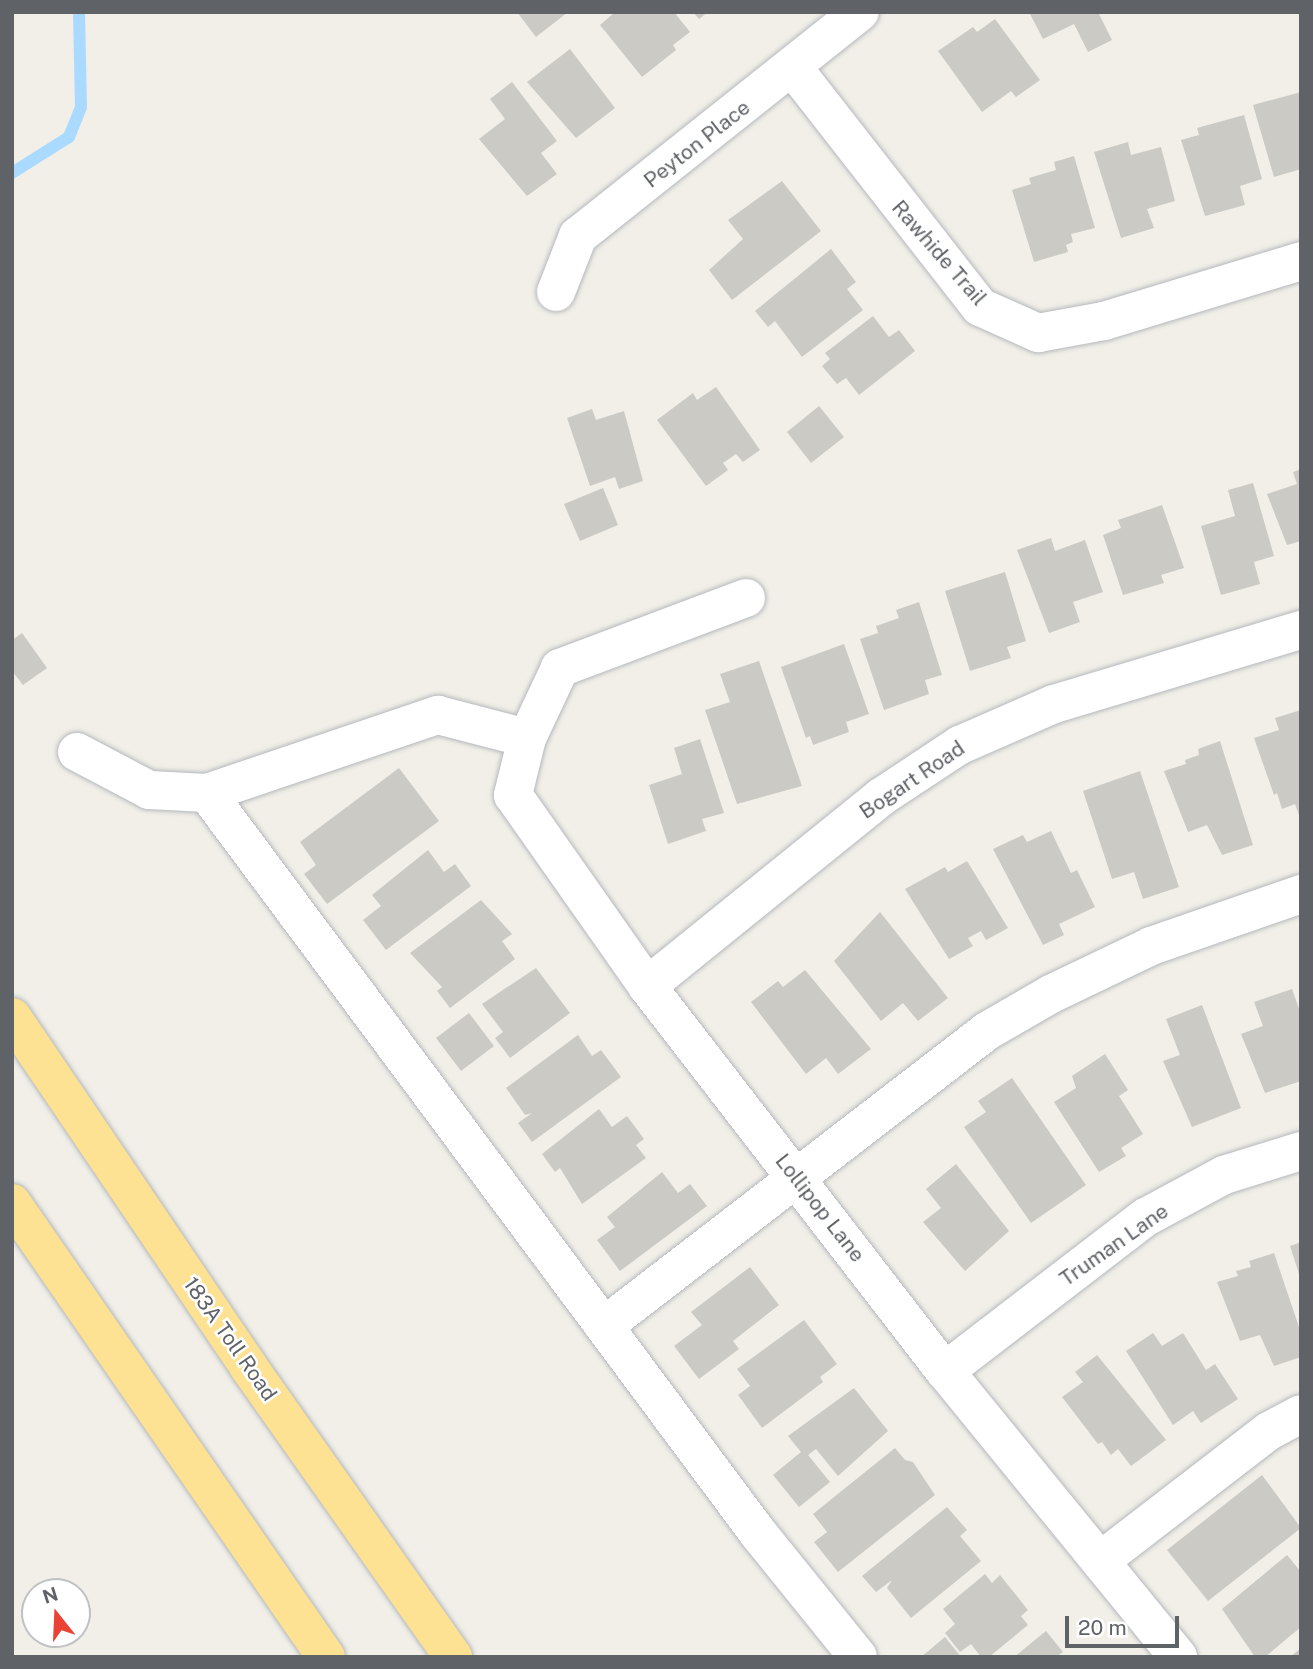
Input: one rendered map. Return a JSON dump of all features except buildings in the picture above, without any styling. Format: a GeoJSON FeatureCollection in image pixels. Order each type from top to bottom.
{"type":"FeatureCollection","features":[{"type":"Feature","properties":{"kind":"highway","name":"183A Toll Road"},"geometry":{"type":"LineString","coordinates":[[12,1017],[248,1366],[453,1657]]}},
{"type":"Feature","properties":{"kind":"highway"},"geometry":{"type":"LineString","coordinates":[[12,1203],[326,1657]]}},
{"type":"Feature","properties":{"kind":"street","name":"Peyton Place"},"geometry":{"type":"LineString","coordinates":[[556,292],[578,236],[794,69],[860,12]]}},
{"type":"Feature","properties":{"kind":"street","name":"Rawhide Trail"},"geometry":{"type":"LineString","coordinates":[[794,69],[980,307],[1038,333],[1104,321],[1301,261]]}},
{"type":"Feature","properties":{"kind":"street","name":"Lollipop Lane"},"geometry":{"type":"LineString","coordinates":[[746,598],[560,668],[527,738],[513,795],[647,986],[945,1371],[1178,1657]]}},
{"type":"Feature","properties":{"kind":"street","name":"Bogart Road"},"geometry":{"type":"LineString","coordinates":[[647,986],[881,797],[960,745],[1054,704],[1301,630]]}},
{"type":"Feature","properties":{"kind":"street"},"geometry":{"type":"LineString","coordinates":[[77,752],[149,790],[207,793],[438,715],[527,738]]}},
{"type":"Feature","properties":{"kind":"street"},"geometry":{"type":"LineString","coordinates":[[207,793],[758,1533],[858,1657]]}},
{"type":"Feature","properties":{"kind":"street"},"geometry":{"type":"LineString","coordinates":[[604,1326],[987,1031],[1051,994],[1150,946],[1301,894]]}},
{"type":"Feature","properties":{"kind":"street","name":"Truman Lane"},"geometry":{"type":"LineString","coordinates":[[945,1371],[1146,1217],[1224,1175],[1301,1151]]}},
{"type":"Feature","properties":{"kind":"street"},"geometry":{"type":"LineString","coordinates":[[1100,1561],[1258,1439],[1299,1418]]}},
{"type":"Feature","properties":{"kind":"waterway"},"geometry":{"type":"LineString","coordinates":[[12,173],[69,137],[81,107],[79,12]]}}]}
